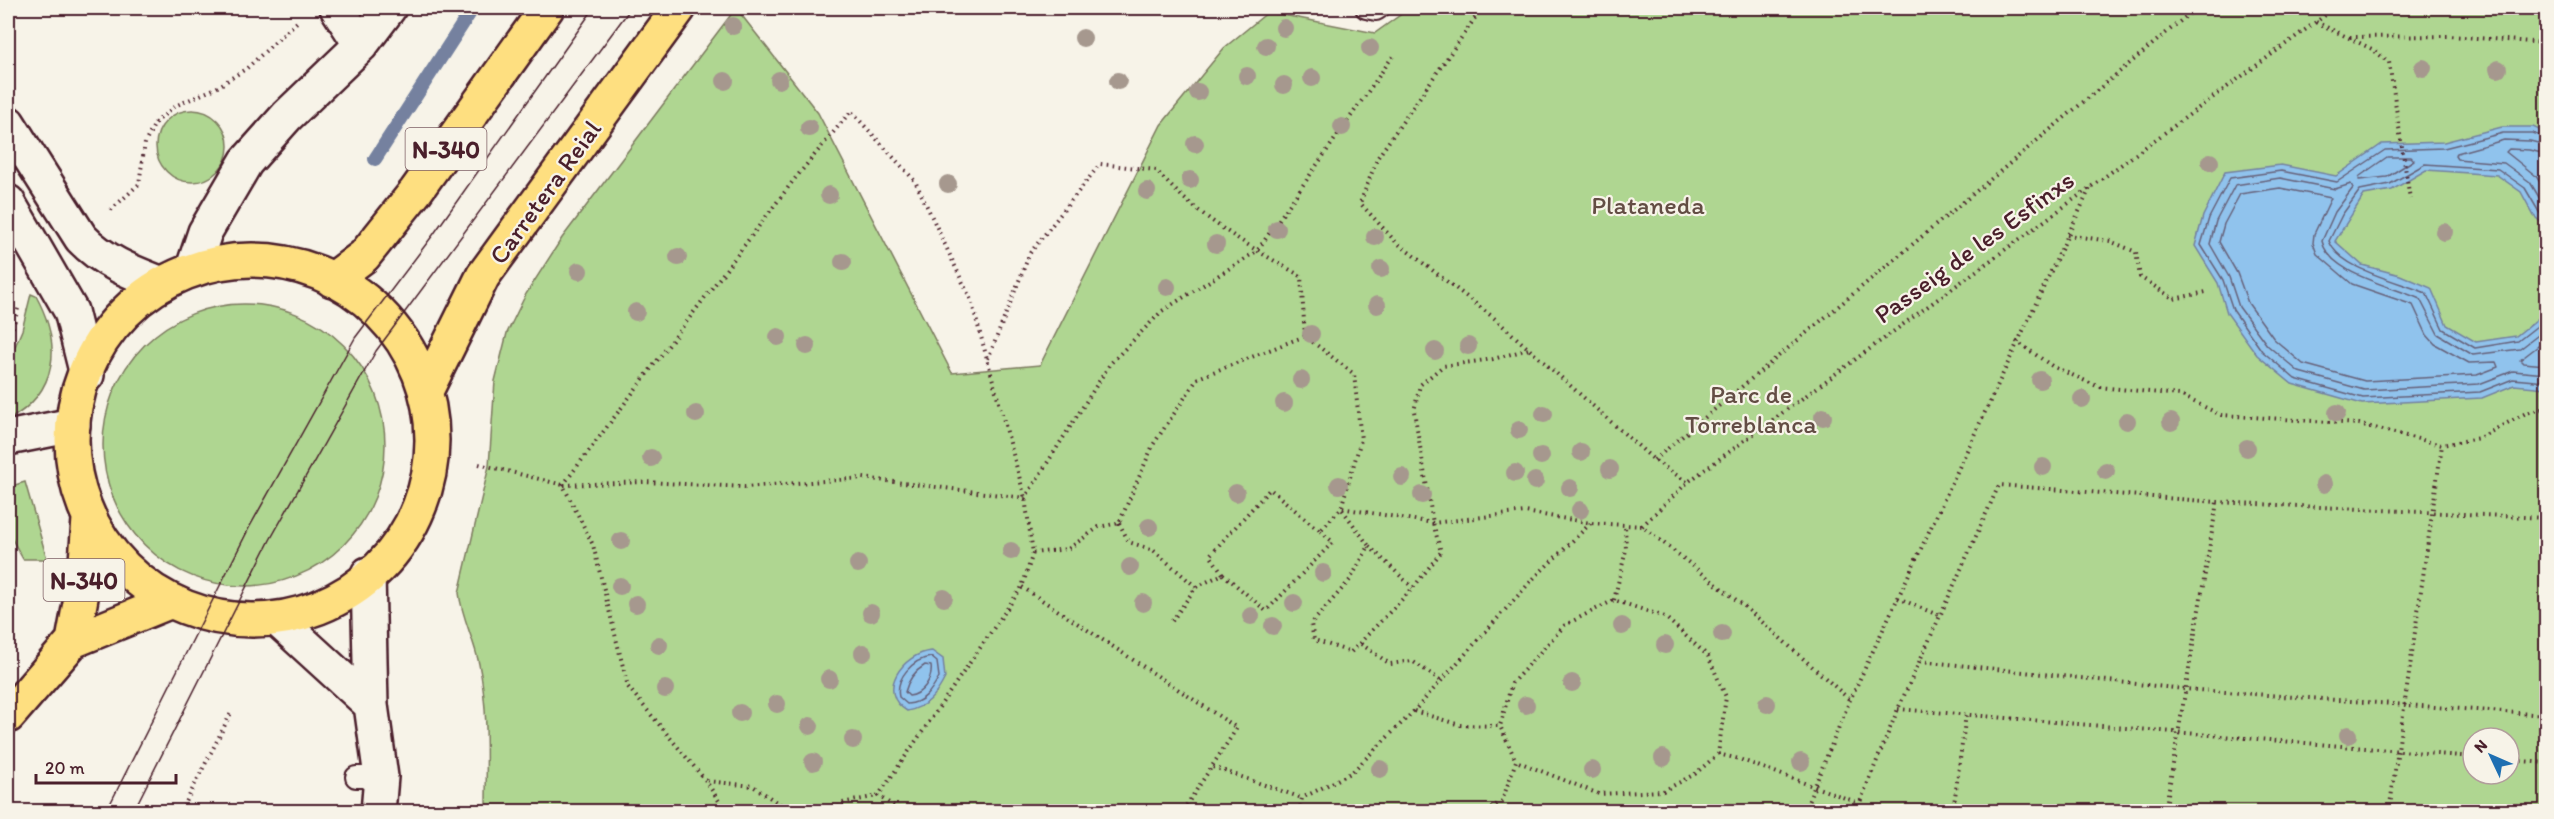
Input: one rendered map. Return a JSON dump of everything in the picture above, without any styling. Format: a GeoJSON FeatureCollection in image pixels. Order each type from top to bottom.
{"type":"FeatureCollection","features":[{"type":"Feature","properties":{"kind":"main road","name":"N-340"},"geometry":{"type":"LineString","coordinates":[[332,280],[364,256],[416,191],[547,8]]}},
{"type":"Feature","properties":{"kind":"main road","name":"Carretera Reial"},"geometry":{"type":"LineString","coordinates":[[428,387],[483,276],[679,8]]}},
{"type":"Feature","properties":{"kind":"main road","name":"N-340"},"geometry":{"type":"LineString","coordinates":[[259,260],[301,267],[332,280],[366,299],[390,321],[411,348],[428,387],[435,443],[424,493],[399,538],[368,574],[328,602],[278,620],[243,624],[204,616],[169,602],[128,571],[108,550],[89,519],[78,485],[73,455],[73,425],[80,392],[100,344],[123,317],[162,284],[193,268],[259,260]]}},
{"type":"Feature","properties":{"kind":"main road","name":"N-340"},"geometry":{"type":"LineString","coordinates":[[73,641],[85,576],[89,519]]}},
{"type":"Feature","properties":{"kind":"main road","name":"N-340"},"geometry":{"type":"LineString","coordinates":[[8,716],[73,641],[169,602]]}},
{"type":"Feature","properties":{"kind":"street"},"geometry":{"type":"LineString","coordinates":[[337,8],[362,45]]}},
{"type":"Feature","properties":{"kind":"street"},"geometry":{"type":"LineString","coordinates":[[193,268],[205,232],[246,162],[287,116],[362,45],[389,8]]}},
{"type":"Feature","properties":{"kind":"street"},"geometry":{"type":"LineString","coordinates":[[8,123],[81,238],[95,252],[124,270],[162,284]]}},
{"type":"Feature","properties":{"kind":"street"},"geometry":{"type":"LineString","coordinates":[[8,202],[71,311],[87,375]]}},
{"type":"Feature","properties":{"kind":"street"},"geometry":{"type":"LineString","coordinates":[[8,438],[73,425]]}},
{"type":"Feature","properties":{"kind":"street"},"geometry":{"type":"LineString","coordinates":[[368,574],[371,705],[368,777],[378,812]]}},
{"type":"Feature","properties":{"kind":"street"},"geometry":{"type":"LineString","coordinates":[[278,620],[371,705]]}},
{"type":"Feature","properties":{"kind":"lane"},"geometry":{"type":"LineString","coordinates":[[1366,8],[1376,10],[1379,8]]}},
{"type":"Feature","properties":{"kind":"path"},"geometry":{"type":"LineString","coordinates":[[1482,8],[1378,157],[1360,202],[1396,242],[1529,349],[1654,460],[1688,482]]}},
{"type":"Feature","properties":{"kind":"path"},"geometry":{"type":"LineString","coordinates":[[1654,460],[2196,8]]}},
{"type":"Feature","properties":{"kind":"path","name":"Passeig de les Esfinxs"},"geometry":{"type":"LineString","coordinates":[[1642,526],[1688,482],[2335,8]]}},
{"type":"Feature","properties":{"kind":"path"},"geometry":{"type":"LineString","coordinates":[[102,218],[139,183],[145,143],[155,123],[175,106],[216,88],[247,68],[279,41],[303,16]]}},
{"type":"Feature","properties":{"kind":"path"},"geometry":{"type":"LineString","coordinates":[[2316,22],[2372,49],[2388,62],[2400,124],[2410,199]]}},
{"type":"Feature","properties":{"kind":"path"},"geometry":{"type":"LineString","coordinates":[[2346,37],[2450,36],[2547,44]]}},
{"type":"Feature","properties":{"kind":"path"},"geometry":{"type":"LineString","coordinates":[[1025,498],[1110,364],[1162,311],[1257,251],[1395,53]]}},
{"type":"Feature","properties":{"kind":"path"},"geometry":{"type":"LineString","coordinates":[[563,485],[793,181],[851,111],[915,181],[970,300],[1025,498],[1033,553],[1022,587],[878,796]]}},
{"type":"Feature","properties":{"kind":"path"},"geometry":{"type":"LineString","coordinates":[[987,360],[1030,253],[1101,164],[1156,170],[1175,192],[1236,239],[1301,276],[1305,336],[1354,374],[1361,440],[1341,508],[1320,531]]}},
{"type":"Feature","properties":{"kind":"path"},"geometry":{"type":"LineString","coordinates":[[1804,812],[1850,700],[2016,341],[2091,186]]}},
{"type":"Feature","properties":{"kind":"path"},"geometry":{"type":"LineString","coordinates":[[2067,235],[2110,242],[2136,252],[2140,277],[2175,299],[2206,292]]}},
{"type":"Feature","properties":{"kind":"path"},"geometry":{"type":"LineString","coordinates":[[8,345],[22,295]]}},
{"type":"Feature","properties":{"kind":"path"},"geometry":{"type":"LineString","coordinates":[[1119,523],[1153,445],[1198,378],[1305,336]]}},
{"type":"Feature","properties":{"kind":"path"},"geometry":{"type":"LineString","coordinates":[[2016,341],[2052,366],[2099,387],[2180,395],[2221,415],[2359,424],[2442,445],[2479,438],[2526,412],[2547,408]]}},
{"type":"Feature","properties":{"kind":"path"},"geometry":{"type":"LineString","coordinates":[[1369,546],[1350,580],[1311,624],[1314,640],[1352,652],[1413,588],[1441,552],[1433,523],[1414,411],[1420,385],[1443,366],[1493,359],[1529,349]]}},
{"type":"Feature","properties":{"kind":"path"},"geometry":{"type":"LineString","coordinates":[[2389,812],[2442,445]]}},
{"type":"Feature","properties":{"kind":"path"},"geometry":{"type":"LineString","coordinates":[[479,464],[563,485],[644,482],[745,487],[863,478],[1025,498]]}},
{"type":"Feature","properties":{"kind":"path"},"geometry":{"type":"LineString","coordinates":[[563,485],[593,545],[627,687],[706,781],[726,812]]}},
{"type":"Feature","properties":{"kind":"path"},"geometry":{"type":"LineString","coordinates":[[1856,812],[1898,709],[1999,485],[2217,502],[2547,518]]}},
{"type":"Feature","properties":{"kind":"path"},"geometry":{"type":"LineString","coordinates":[[1270,489],[1333,542],[1266,611],[1223,574],[1210,555],[1270,489]]}},
{"type":"Feature","properties":{"kind":"path"},"geometry":{"type":"LineString","coordinates":[[2165,812],[2217,502]]}},
{"type":"Feature","properties":{"kind":"path"},"geometry":{"type":"LineString","coordinates":[[1341,508],[1433,523],[1525,512],[1591,524],[1642,526],[1744,606],[1850,700]]}},
{"type":"Feature","properties":{"kind":"path"},"geometry":{"type":"LineString","coordinates":[[1341,508],[1369,546],[1413,588]]}},
{"type":"Feature","properties":{"kind":"path"},"geometry":{"type":"LineString","coordinates":[[1033,553],[1068,549],[1099,527],[1119,523]]}},
{"type":"Feature","properties":{"kind":"path"},"geometry":{"type":"LineString","coordinates":[[1119,523],[1129,542],[1153,550],[1196,587]]}},
{"type":"Feature","properties":{"kind":"path"},"geometry":{"type":"LineString","coordinates":[[1213,767],[1302,798],[1351,773],[1413,711],[1533,579],[1591,524]]}},
{"type":"Feature","properties":{"kind":"path"},"geometry":{"type":"LineString","coordinates":[[1614,600],[1626,550],[1625,525]]}},
{"type":"Feature","properties":{"kind":"path"},"geometry":{"type":"LineString","coordinates":[[1172,621],[1196,587],[1223,574]]}},
{"type":"Feature","properties":{"kind":"path"},"geometry":{"type":"LineString","coordinates":[[1022,587],[1238,728],[1182,812]]}},
{"type":"Feature","properties":{"kind":"path"},"geometry":{"type":"LineString","coordinates":[[1898,598],[1940,616]]}},
{"type":"Feature","properties":{"kind":"path"},"geometry":{"type":"LineString","coordinates":[[1486,812],[1502,801],[1516,762],[1500,726],[1512,683],[1565,625],[1614,600],[1665,617],[1708,656],[1726,697],[1718,754],[1695,774],[1663,791],[1599,794],[1516,762]]}},
{"type":"Feature","properties":{"kind":"path"},"geometry":{"type":"LineString","coordinates":[[1361,644],[1390,664],[1412,661],[1440,680]]}},
{"type":"Feature","properties":{"kind":"path"},"geometry":{"type":"LineString","coordinates":[[1920,661],[2184,689],[2405,703],[2547,715]]}},
{"type":"Feature","properties":{"kind":"path"},"geometry":{"type":"LineString","coordinates":[[1898,709],[2178,731],[2461,757]]}},
{"type":"Feature","properties":{"kind":"path"},"geometry":{"type":"LineString","coordinates":[[181,812],[232,711]]}},
{"type":"Feature","properties":{"kind":"path"},"geometry":{"type":"LineString","coordinates":[[1413,711],[1460,725],[1500,726]]}},
{"type":"Feature","properties":{"kind":"path"},"geometry":{"type":"LineString","coordinates":[[1953,812],[1966,714]]}},
{"type":"Feature","properties":{"kind":"path"},"geometry":{"type":"LineString","coordinates":[[1718,754],[1859,803]]}},
{"type":"Feature","properties":{"kind":"path"},"geometry":{"type":"LineString","coordinates":[[2521,761],[2547,763]]}},
{"type":"Feature","properties":{"kind":"path"},"geometry":{"type":"LineString","coordinates":[[706,781],[753,786],[780,807],[792,812]]}},
{"type":"Feature","properties":{"kind":"path"},"geometry":{"type":"LineString","coordinates":[[835,812],[842,803],[878,796],[904,812]]}},
{"type":"Feature","properties":{"kind":"path"},"geometry":{"type":"LineString","coordinates":[[1299,812],[1302,798]]}},
{"type":"Feature","properties":{"kind":"path"},"geometry":{"type":"LineString","coordinates":[[61,812],[64,806]]}},
{"type":"Feature","properties":{"kind":"green space","name":"Parc de Torreblanca"},"geometry":{"type":"Polygon","coordinates":[[[736,8],[818,113],[952,373],[1040,365],[1161,125],[1224,48],[1268,12],[1375,33],[1410,8],[2546,8],[2546,811],[486,811],[486,737],[482,682],[477,655],[459,593],[489,466],[495,381],[507,333],[526,294],[562,238],[736,8]]]}},
{"type":"Feature","properties":{"kind":"green space"},"geometry":{"type":"Polygon","coordinates":[[[185,110],[199,110],[218,120],[228,139],[228,153],[218,172],[199,182],[185,182],[166,172],[156,153],[156,139],[166,120],[185,110]]]}},
{"type":"Feature","properties":{"kind":"green space"},"geometry":{"type":"Polygon","coordinates":[[[31,294],[36,296],[50,332],[51,366],[38,396],[25,409],[8,420],[8,363],[22,330],[31,294]]]}},
{"type":"Feature","properties":{"kind":"green space"},"geometry":{"type":"Polygon","coordinates":[[[244,304],[271,307],[298,315],[333,336],[353,356],[368,379],[379,404],[385,445],[382,472],[374,499],[353,534],[333,554],[310,569],[285,580],[244,586],[217,583],[190,575],[155,554],[135,534],[120,511],[109,486],[103,445],[106,418],[114,391],[135,356],[155,336],[178,321],[203,310],[244,304]]]}},
{"type":"Feature","properties":{"kind":"green space"},"geometry":{"type":"Polygon","coordinates":[[[25,482],[47,559],[23,559],[8,532],[8,487],[25,482]]]}},
{"type":"Feature","properties":{"kind":"water"},"geometry":{"type":"Polygon","coordinates":[[[2502,127],[2533,127],[2546,133],[2546,227],[2534,216],[2521,192],[2497,175],[2426,170],[2392,190],[2364,195],[2335,241],[2362,265],[2400,275],[2431,288],[2447,325],[2476,342],[2516,336],[2546,312],[2546,388],[2514,385],[2482,398],[2362,404],[2292,384],[2257,355],[2227,313],[2218,283],[2195,246],[2203,216],[2225,172],[2281,165],[2336,176],[2382,144],[2444,142],[2502,127]]]}},
{"type":"Feature","properties":{"kind":"water"},"geometry":{"type":"Polygon","coordinates":[[[932,651],[943,659],[945,678],[930,700],[920,707],[907,711],[898,703],[893,694],[893,684],[903,666],[911,659],[921,653],[932,651]]]}},
{"type":"Feature","properties":{"kind":"waterway"},"geometry":{"type":"LineString","coordinates":[[375,159],[473,8]]}},
{"type":"Feature","properties":{"kind":"tram line"},"geometry":{"type":"LineString","coordinates":[[106,812],[249,528],[355,338],[433,235],[594,8]]}},
{"type":"Feature","properties":{"kind":"tram line"},"geometry":{"type":"LineString","coordinates":[[133,812],[270,540],[376,351],[631,8]]}},
{"type":"Feature","properties":{"kind":"park label","name":"Plataneda"},"geometry":{"type":"Point","coordinates":[1648,205]}}]}
